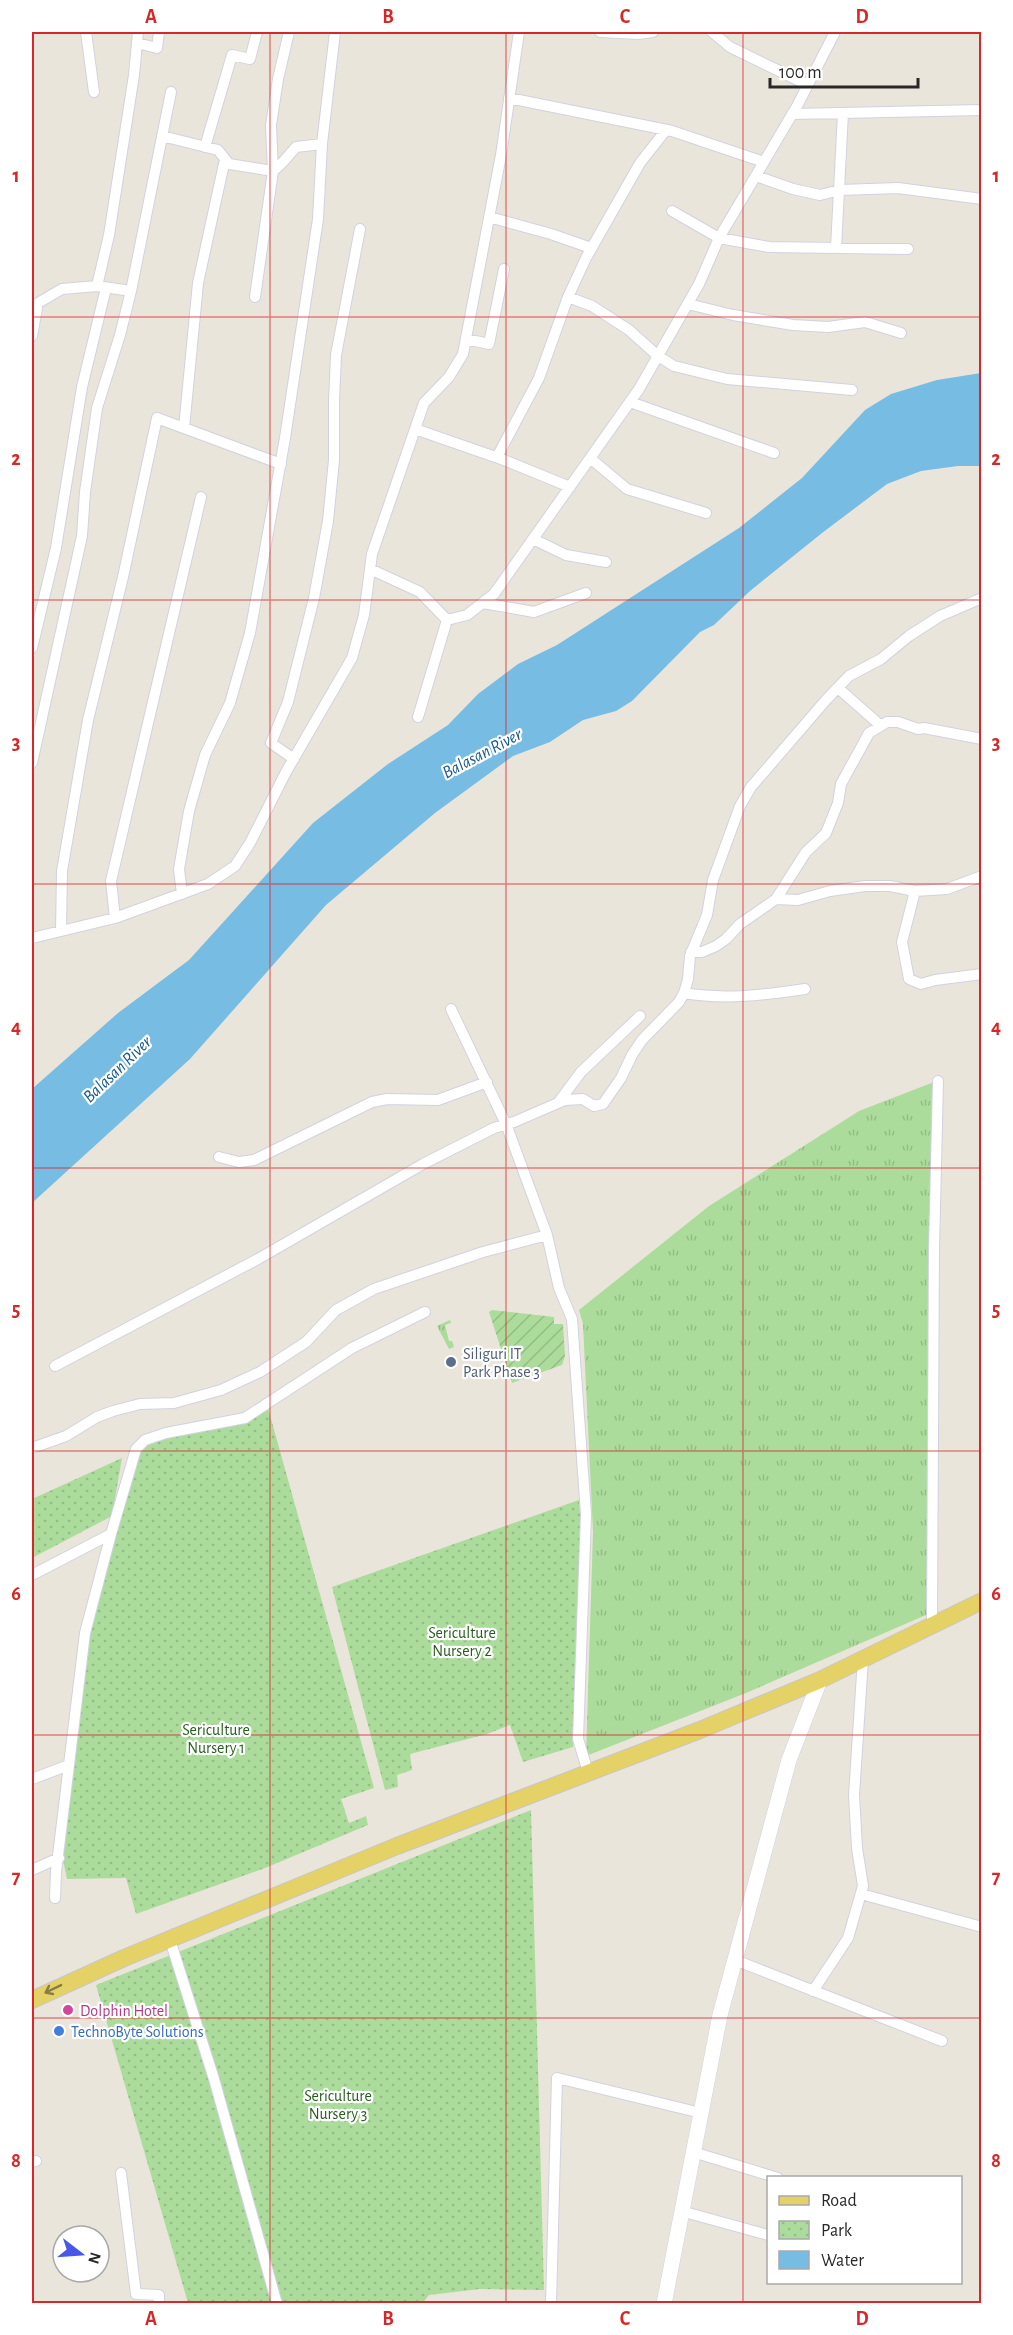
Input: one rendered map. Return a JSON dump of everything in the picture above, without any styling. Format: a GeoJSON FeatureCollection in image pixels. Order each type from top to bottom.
{"type":"FeatureCollection","features":[{"type":"Feature","properties":{"kind":"main road"},"geometry":{"type":"LineString","coordinates":[[32,2000],[75,1979],[397,1846],[700,1730],[820,1680],[981,1601]]}},
{"type":"Feature","properties":{"kind":"street"},"geometry":{"type":"LineString","coordinates":[[86,32],[94,92]]}},
{"type":"Feature","properties":{"kind":"street"},"geometry":{"type":"LineString","coordinates":[[32,648],[56,548],[82,387],[100,308],[101,287],[134,75],[137,37],[157,48],[159,32]]}},
{"type":"Feature","properties":{"kind":"street"},"geometry":{"type":"LineString","coordinates":[[205,147],[232,55],[250,59],[257,32]]}},
{"type":"Feature","properties":{"kind":"street"},"geometry":{"type":"LineString","coordinates":[[255,297],[273,171],[271,125],[278,79],[290,32]]}},
{"type":"Feature","properties":{"kind":"street"},"geometry":{"type":"LineString","coordinates":[[182,894],[179,869],[189,811],[205,755],[230,704],[250,633],[281,464],[318,219],[322,144],[335,32]]}},
{"type":"Feature","properties":{"kind":"street"},"geometry":{"type":"LineString","coordinates":[[32,938],[115,918],[208,884],[235,866],[352,658],[364,615],[372,554],[424,403],[449,377],[463,354],[489,217],[519,32]]}},
{"type":"Feature","properties":{"kind":"street"},"geometry":{"type":"LineString","coordinates":[[600,32],[638,34],[653,32]]}},
{"type":"Feature","properties":{"kind":"street"},"geometry":{"type":"LineString","coordinates":[[712,32],[730,47],[808,85]]}},
{"type":"Feature","properties":{"kind":"street"},"geometry":{"type":"LineString","coordinates":[[447,620],[467,615],[494,594],[630,402],[688,304],[719,238],[792,114],[835,32]]}},
{"type":"Feature","properties":{"kind":"street"},"geometry":{"type":"LineString","coordinates":[[32,763],[82,536],[85,492],[97,408],[131,291],[171,92]]}},
{"type":"Feature","properties":{"kind":"street"},"geometry":{"type":"LineString","coordinates":[[509,98],[666,130],[764,162]]}},
{"type":"Feature","properties":{"kind":"street"},"geometry":{"type":"LineString","coordinates":[[792,114],[981,110]]}},
{"type":"Feature","properties":{"kind":"street"},"geometry":{"type":"LineString","coordinates":[[836,248],[843,113]]}},
{"type":"Feature","properties":{"kind":"street"},"geometry":{"type":"LineString","coordinates":[[497,458],[539,378],[568,297],[591,248],[640,163],[666,130]]}},
{"type":"Feature","properties":{"kind":"street"},"geometry":{"type":"LineString","coordinates":[[162,136],[218,150],[229,164],[273,171],[296,147],[322,144]]}},
{"type":"Feature","properties":{"kind":"street"},"geometry":{"type":"LineString","coordinates":[[184,428],[198,283],[225,159]]}},
{"type":"Feature","properties":{"kind":"street"},"geometry":{"type":"LineString","coordinates":[[756,176],[820,195],[840,190],[898,188],[981,199]]}},
{"type":"Feature","properties":{"kind":"street"},"geometry":{"type":"LineString","coordinates":[[672,211],[719,238],[769,247],[908,249]]}},
{"type":"Feature","properties":{"kind":"street"},"geometry":{"type":"LineString","coordinates":[[489,217],[591,248]]}},
{"type":"Feature","properties":{"kind":"street"},"geometry":{"type":"LineString","coordinates":[[294,759],[271,743],[288,702],[314,597],[328,521],[336,429],[334,401],[336,355],[360,230]]}},
{"type":"Feature","properties":{"kind":"street"},"geometry":{"type":"LineString","coordinates":[[466,339],[489,344],[504,269]]}},
{"type":"Feature","properties":{"kind":"street"},"geometry":{"type":"LineString","coordinates":[[32,336],[38,303],[62,289],[101,287],[131,291]]}},
{"type":"Feature","properties":{"kind":"street"},"geometry":{"type":"LineString","coordinates":[[568,297],[592,306],[629,330],[658,356],[674,366],[727,379],[852,390]]}},
{"type":"Feature","properties":{"kind":"street"},"geometry":{"type":"LineString","coordinates":[[688,304],[732,315],[793,325],[828,327],[865,322],[902,333]]}},
{"type":"Feature","properties":{"kind":"street"},"geometry":{"type":"LineString","coordinates":[[630,402],[774,453]]}},
{"type":"Feature","properties":{"kind":"street"},"geometry":{"type":"LineString","coordinates":[[61,931],[62,871],[88,720],[123,577],[157,418],[281,464]]}},
{"type":"Feature","properties":{"kind":"street"},"geometry":{"type":"LineString","coordinates":[[415,429],[570,487]]}},
{"type":"Feature","properties":{"kind":"street"},"geometry":{"type":"LineString","coordinates":[[590,458],[627,489],[706,513]]}},
{"type":"Feature","properties":{"kind":"street"},"geometry":{"type":"LineString","coordinates":[[115,918],[111,881],[201,497]]}},
{"type":"Feature","properties":{"kind":"street"},"geometry":{"type":"LineString","coordinates":[[533,539],[566,555],[606,562]]}},
{"type":"Feature","properties":{"kind":"street"},"geometry":{"type":"LineString","coordinates":[[370,569],[420,592],[447,620]]}},
{"type":"Feature","properties":{"kind":"street"},"geometry":{"type":"LineString","coordinates":[[483,603],[534,612],[586,593]]}},
{"type":"Feature","properties":{"kind":"street"},"geometry":{"type":"LineString","coordinates":[[55,1366],[258,1259],[423,1164],[494,1128],[574,1098],[582,1099],[594,1106],[603,1104],[621,1078],[642,1040],[679,1002],[684,993],[691,952],[706,915],[713,880],[740,806],[751,787],[838,688],[854,673],[881,659],[933,620],[981,598]]}},
{"type":"Feature","properties":{"kind":"street"},"geometry":{"type":"LineString","coordinates":[[418,717],[447,620]]}},
{"type":"Feature","properties":{"kind":"street"},"geometry":{"type":"LineString","coordinates":[[838,688],[880,725]]}},
{"type":"Feature","properties":{"kind":"street"},"geometry":{"type":"LineString","coordinates":[[691,952],[702,952],[716,946],[740,924],[776,900],[806,852],[826,833],[838,802],[841,784],[868,733],[887,722],[898,722],[918,729],[981,739]]}},
{"type":"Feature","properties":{"kind":"street"},"geometry":{"type":"LineString","coordinates":[[776,900],[798,900],[830,891],[865,886],[890,886],[915,891],[947,889],[981,876]]}},
{"type":"Feature","properties":{"kind":"street"},"geometry":{"type":"LineString","coordinates":[[915,891],[902,942],[909,979],[921,984],[981,974]]}},
{"type":"Feature","properties":{"kind":"street"},"geometry":{"type":"LineString","coordinates":[[684,993],[707,996],[760,996],[805,989]]}},
{"type":"Feature","properties":{"kind":"street"},"geometry":{"type":"LineString","coordinates":[[451,1008],[506,1124],[547,1235],[560,1288],[571,1313],[586,1514],[578,1739],[588,1772]]}},
{"type":"Feature","properties":{"kind":"street"},"geometry":{"type":"LineString","coordinates":[[558,1103],[581,1072],[640,1016]]}},
{"type":"Feature","properties":{"kind":"street"},"geometry":{"type":"LineString","coordinates":[[932,1625],[933,1261],[938,1081]]}},
{"type":"Feature","properties":{"kind":"street"},"geometry":{"type":"LineString","coordinates":[[219,1157],[246,1162],[265,1155],[372,1102],[438,1100],[487,1082]]}},
{"type":"Feature","properties":{"kind":"street"},"geometry":{"type":"LineString","coordinates":[[32,1448],[66,1436],[97,1417],[113,1411],[140,1404],[174,1403],[221,1390],[260,1372],[312,1337],[336,1310],[374,1289],[483,1252],[547,1235]]}},
{"type":"Feature","properties":{"kind":"street"},"geometry":{"type":"LineString","coordinates":[[55,1898],[85,1633],[134,1454],[142,1442],[166,1433],[245,1418],[352,1348],[425,1312]]}},
{"type":"Feature","properties":{"kind":"street"},"geometry":{"type":"LineString","coordinates":[[32,1575],[111,1534]]}},
{"type":"Feature","properties":{"kind":"street"},"geometry":{"type":"LineString","coordinates":[[813,1990],[848,1938],[863,1886],[857,1848],[855,1795],[863,1659]]}},
{"type":"Feature","properties":{"kind":"street"},"geometry":{"type":"LineString","coordinates":[[664,2304],[720,2015],[789,1760],[820,1680]]}},
{"type":"Feature","properties":{"kind":"street"},"geometry":{"type":"LineString","coordinates":[[32,1779],[69,1764]]}},
{"type":"Feature","properties":{"kind":"street"},"geometry":{"type":"LineString","coordinates":[[32,1870],[59,1858]]}},
{"type":"Feature","properties":{"kind":"street"},"geometry":{"type":"LineString","coordinates":[[861,1894],[981,1928]]}},
{"type":"Feature","properties":{"kind":"street"},"geometry":{"type":"LineString","coordinates":[[170,1940],[214,2079],[277,2304]]}},
{"type":"Feature","properties":{"kind":"street"},"geometry":{"type":"LineString","coordinates":[[735,1960],[942,2041]]}},
{"type":"Feature","properties":{"kind":"street"},"geometry":{"type":"LineString","coordinates":[[551,2304],[557,2078],[701,2112]]}},
{"type":"Feature","properties":{"kind":"street"},"geometry":{"type":"LineString","coordinates":[[693,2152],[771,2176]]}},
{"type":"Feature","properties":{"kind":"street"},"geometry":{"type":"LineString","coordinates":[[121,2173],[136,2294],[159,2295],[159,2304]]}},
{"type":"Feature","properties":{"kind":"street"},"geometry":{"type":"LineString","coordinates":[[681,2211],[767,2235]]}},
{"type":"Feature","properties":{"kind":"green space"},"geometry":{"type":"Polygon","coordinates":[[[934,1082],[926,1615],[746,1693],[586,1756],[593,1532],[583,1324],[579,1310],[709,1206],[859,1111],[934,1082]]]}},
{"type":"Feature","properties":{"kind":"green space"},"geometry":{"type":"Polygon","coordinates":[[[492,1310],[554,1317],[554,1324],[563,1324],[565,1356],[562,1365],[512,1383],[489,1312],[492,1310]]]}},
{"type":"Feature","properties":{"kind":"green space"},"geometry":{"type":"Polygon","coordinates":[[[450,1320],[451,1323],[445,1325],[449,1341],[452,1341],[454,1347],[449,1349],[437,1326],[450,1320]]]}},
{"type":"Feature","properties":{"kind":"green space","name":"Sericulture Nursery 1"},"geometry":{"type":"Polygon","coordinates":[[[268,1408],[374,1788],[341,1799],[349,1823],[366,1816],[368,1825],[265,1868],[136,1914],[126,1878],[67,1879],[63,1860],[88,1637],[139,1451],[145,1444],[268,1408]]]}},
{"type":"Feature","properties":{"kind":"green space"},"geometry":{"type":"Polygon","coordinates":[[[122,1458],[112,1516],[32,1558],[32,1499],[122,1458]]]}},
{"type":"Feature","properties":{"kind":"green space","name":"Sericulture Nursery 2"},"geometry":{"type":"Polygon","coordinates":[[[579,1500],[581,1527],[573,1747],[523,1762],[510,1725],[487,1734],[410,1754],[412,1770],[397,1775],[398,1787],[385,1790],[332,1587],[579,1500]]]}},
{"type":"Feature","properties":{"kind":"green space","name":"Sericulture Nursery 3"},"geometry":{"type":"Polygon","coordinates":[[[531,1810],[544,2290],[480,2289],[429,2295],[422,2304],[188,2303],[96,1985],[531,1810]]]}},
{"type":"Feature","properties":{"kind":"water","name":"Balasan River"},"geometry":{"type":"Polygon","coordinates":[[[981,373],[981,466],[958,466],[921,471],[887,484],[750,591],[714,625],[700,632],[632,701],[616,711],[583,720],[550,742],[513,756],[435,813],[326,905],[190,1059],[32,1203],[32,1089],[118,1013],[189,960],[313,823],[388,764],[448,725],[478,694],[518,664],[557,645],[739,528],[802,478],[865,410],[891,394],[937,380],[981,373]]]}},
{"type":"Feature","properties":{"kind":"place","name":"Siliguri IT Park Phase 3"},"geometry":{"type":"Point","coordinates":[451,1362]}},
{"type":"Feature","properties":{"kind":"place","name":"Dolphin Hotel"},"geometry":{"type":"Point","coordinates":[68,2010]}},
{"type":"Feature","properties":{"kind":"place","name":"TechnoByte Solutions"},"geometry":{"type":"Point","coordinates":[59,2031]}}]}
